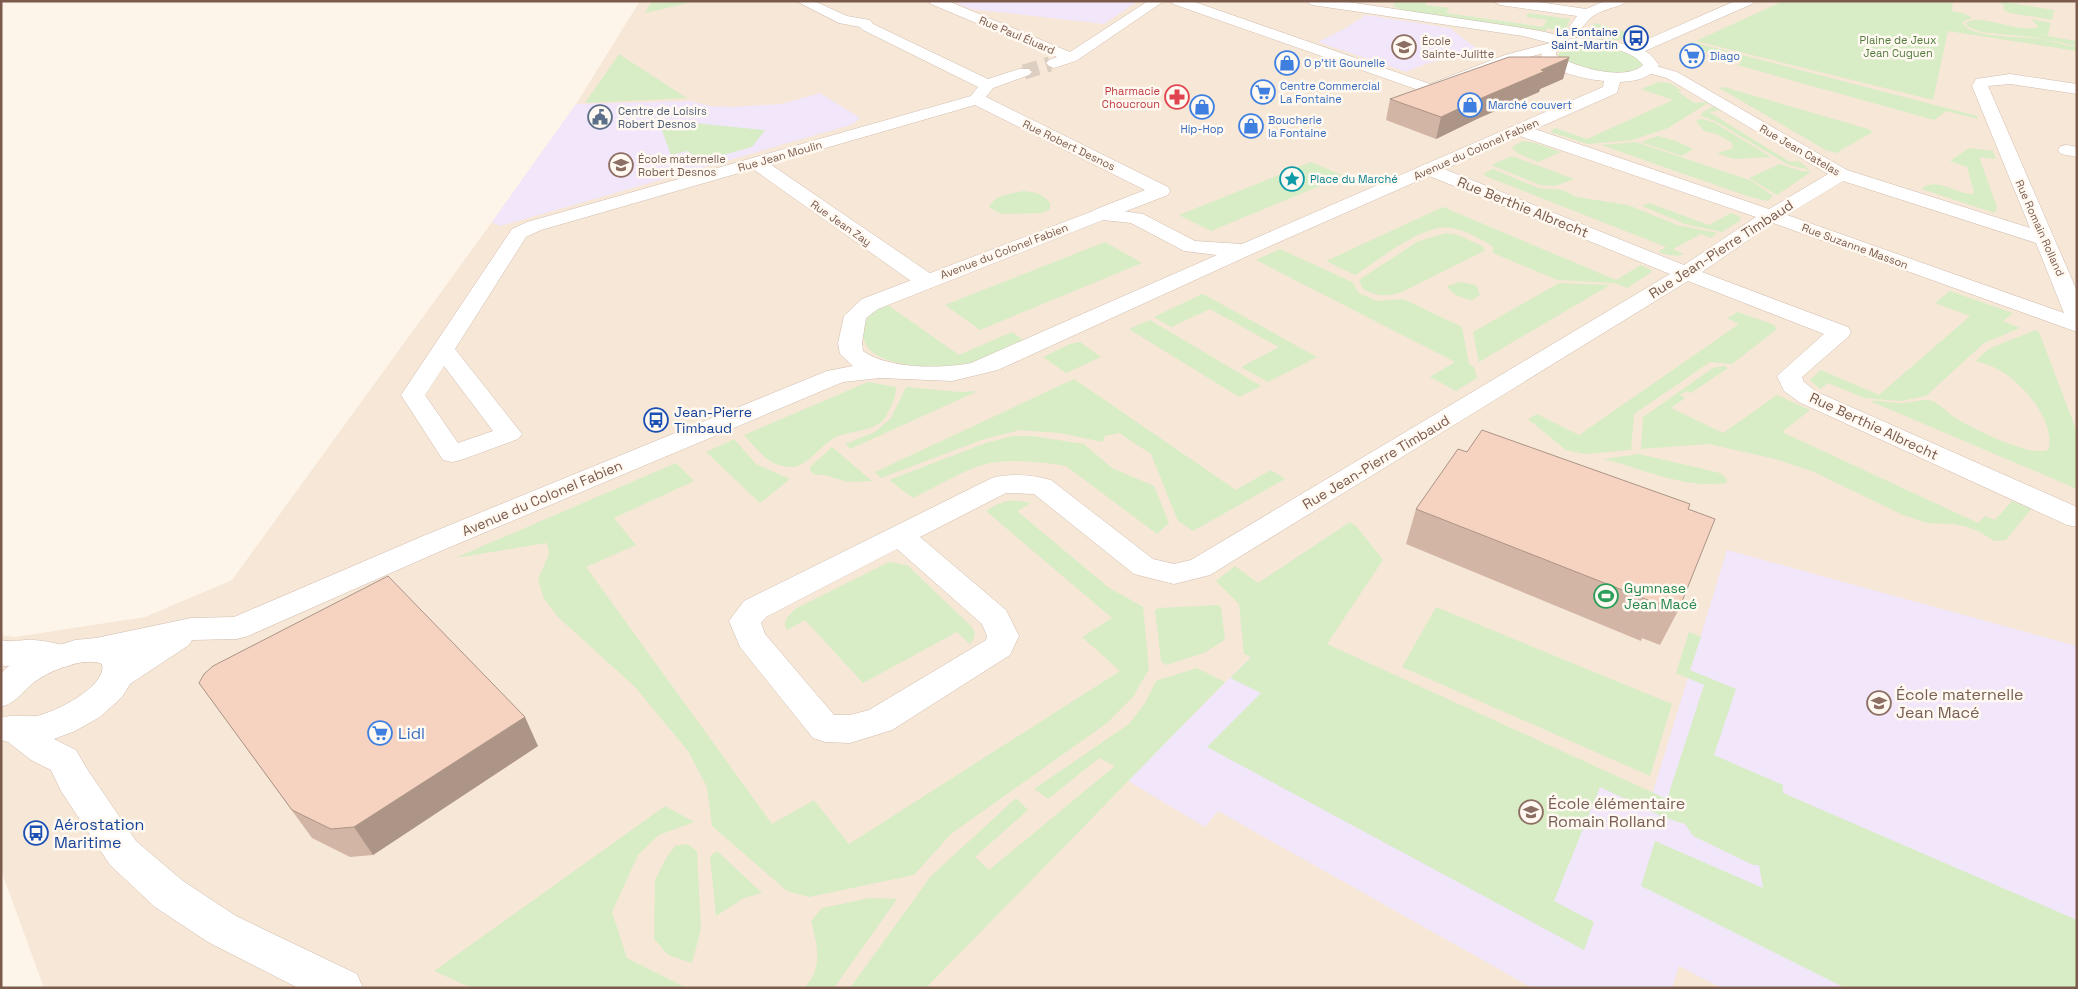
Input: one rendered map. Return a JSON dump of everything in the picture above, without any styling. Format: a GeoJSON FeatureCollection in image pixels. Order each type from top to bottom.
{"type":"FeatureCollection","features":[{"type":"Feature","properties":{"kind":"street","name":"Rue Robert Desnos"},"geometry":{"type":"LineString","coordinates":[[803,1],[844,20],[865,23],[868,28],[1161,191]]}},
{"type":"Feature","properties":{"kind":"street","name":"Rue Paul Éluard"},"geometry":{"type":"LineString","coordinates":[[936,1],[1071,58]]}},
{"type":"Feature","properties":{"kind":"street"},"geometry":{"type":"LineString","coordinates":[[1050,64],[1071,58],[1157,1]]}},
{"type":"Feature","properties":{"kind":"street"},"geometry":{"type":"LineString","coordinates":[[1178,1],[1430,89],[1516,56],[1565,44],[1605,44],[1632,51],[1649,60],[1651,65],[1649,69],[1635,75],[1613,76],[1578,72],[1559,64],[1548,56],[1549,50],[1565,44],[1574,34],[1579,19],[1588,13],[1618,1]]}},
{"type":"Feature","properties":{"kind":"street"},"geometry":{"type":"LineString","coordinates":[[1312,1],[1375,5],[1523,32],[1546,37],[1565,44]]}},
{"type":"Feature","properties":{"kind":"street"},"geometry":{"type":"LineString","coordinates":[[1500,1],[1588,13]]}},
{"type":"Feature","properties":{"kind":"street"},"geometry":{"type":"LineString","coordinates":[[1632,51],[1747,1]]}},
{"type":"Feature","properties":{"kind":"street","name":"Rue Jean Catelas"},"geometry":{"type":"LineString","coordinates":[[1649,69],[1672,75],[1841,174],[2044,239]]}},
{"type":"Feature","properties":{"kind":"street","name":"Rue Jean Moulin"},"geometry":{"type":"LineString","coordinates":[[443,349],[509,434],[452,454],[414,395],[443,349],[518,233],[534,226],[756,163],[982,92],[1024,72]]}},
{"type":"Feature","properties":{"kind":"street","name":"Avenue du Colonel Fabien"},"geometry":{"type":"LineString","coordinates":[[3,679],[24,673],[60,656],[79,651],[97,650],[191,629],[237,628],[442,540],[836,376],[872,371],[895,371],[931,375],[969,372],[990,365],[1428,169],[1611,90],[1613,76]]}},
{"type":"Feature","properties":{"kind":"street","name":"Rue Romain Rolland"},"geometry":{"type":"LineString","coordinates":[[2077,88],[2010,79],[1982,82],[1980,86],[2077,317]]}},
{"type":"Feature","properties":{"kind":"street","name":"Rue Suzanne Masson"},"geometry":{"type":"LineString","coordinates":[[1520,130],[1771,216],[2077,325]]}},
{"type":"Feature","properties":{"kind":"street","name":"Rue Jean Zay"},"geometry":{"type":"LineString","coordinates":[[756,163],[926,281]]}},
{"type":"Feature","properties":{"kind":"street","name":"Rue Berthie Albrecht"},"geometry":{"type":"LineString","coordinates":[[1428,169],[1686,273],[1840,332],[1789,376],[1793,386],[1808,397],[2077,518]]}},
{"type":"Feature","properties":{"kind":"street","name":"Rue Jean-Pierre Timbaud"},"geometry":{"type":"LineString","coordinates":[[901,537],[995,618],[1003,636],[1000,647],[880,720],[850,729],[825,728],[751,639],[746,621],[755,609],[901,537],[1002,484],[1041,486],[1144,567],[1174,574],[1200,568],[1686,273],[1771,216],[1841,174]]}},
{"type":"Feature","properties":{"kind":"street"},"geometry":{"type":"LineString","coordinates":[[1101,214],[1161,191]]}},
{"type":"Feature","properties":{"kind":"street"},"geometry":{"type":"LineString","coordinates":[[1149,223],[1150,215],[1161,191]]}},
{"type":"Feature","properties":{"kind":"street","name":"Avenue du Colonel Fabien"},"geometry":{"type":"LineString","coordinates":[[895,371],[863,362],[852,354],[850,343],[855,316],[870,304],[1101,214],[1136,218],[1149,223],[1190,247],[1246,250]]}},
{"type":"Feature","properties":{"kind":"street"},"geometry":{"type":"LineString","coordinates":[[1190,247],[1196,257],[1197,272]]}},
{"type":"Feature","properties":{"kind":"street","name":"Avenue du Colonel Fabien"},"geometry":{"type":"LineString","coordinates":[[117,676],[191,629],[414,534],[852,354]]}},
{"type":"Feature","properties":{"kind":"street"},"geometry":{"type":"LineString","coordinates":[[7,728],[36,730],[55,725],[74,716],[102,697],[117,676],[119,667],[116,659],[108,653],[97,650]]}},
{"type":"Feature","properties":{"kind":"street"},"geometry":{"type":"LineString","coordinates":[[64,760],[76,733],[74,716]]}},
{"type":"Feature","properties":{"kind":"street"},"geometry":{"type":"LineString","coordinates":[[7,728],[43,750],[64,760],[74,780],[123,853],[169,894],[222,930],[342,988]]}},
{"type":"Feature","properties":{"kind":"shaded area"},"geometry":{"type":"Polygon","coordinates":[[[640,1],[2077,1],[2077,988],[44,988],[1,870],[1,635],[15,637],[145,617],[232,580],[576,104],[640,1]]]}},
{"type":"Feature","properties":{"kind":"shaded area"},"geometry":{"type":"Polygon","coordinates":[[[952,1],[1138,1],[1104,24],[971,9],[952,1]]]}},
{"type":"Feature","properties":{"kind":"shaded area","name":"École Sainte-Julitte"},"geometry":{"type":"Polygon","coordinates":[[[1366,15],[1450,28],[1481,52],[1428,63],[1406,72],[1318,42],[1366,15]]]}},
{"type":"Feature","properties":{"kind":"shaded area","name":"École maternelle Robert Desnos"},"geometry":{"type":"Polygon","coordinates":[[[820,93],[860,118],[853,124],[840,128],[500,226],[492,222],[576,104],[691,101],[710,106],[732,107],[781,104],[820,93]]]}},
{"type":"Feature","properties":{"kind":"shaded area","name":"École élémentaire Romain Rolland"},"geometry":{"type":"Polygon","coordinates":[[[1727,550],[2077,646],[2077,988],[1721,988],[1679,966],[1672,988],[1532,988],[1218,811],[1205,827],[1128,781],[1271,636],[1648,808],[1727,550]]]}},
{"type":"Feature","properties":{"kind":"green space"},"geometry":{"type":"Polygon","coordinates":[[[652,1],[697,1],[645,13],[652,1]]]}},
{"type":"Feature","properties":{"kind":"green space"},"geometry":{"type":"Polygon","coordinates":[[[1396,1],[1427,1],[1425,5],[1449,8],[1446,13],[1543,27],[1547,20],[1526,17],[1528,13],[1570,19],[1565,31],[1547,28],[1546,31],[1404,11],[1393,6],[1396,1]]]}},
{"type":"Feature","properties":{"kind":"green space","name":"Plaine de Jeux Jean Cuguen"},"geometry":{"type":"Polygon","coordinates":[[[1783,1],[1953,1],[1952,11],[1963,13],[1972,18],[1962,22],[1973,31],[1983,34],[2043,40],[2077,47],[2077,51],[1948,31],[1933,100],[1696,41],[1783,1]]]}},
{"type":"Feature","properties":{"kind":"green space"},"geometry":{"type":"Polygon","coordinates":[[[1996,1],[2054,10],[2052,20],[2010,13],[2004,10],[2004,5],[1996,1]]]}},
{"type":"Feature","properties":{"kind":"green space"},"geometry":{"type":"Polygon","coordinates":[[[2031,19],[2051,23],[2047,36],[2077,41],[2077,46],[2033,37],[1981,32],[1967,26],[1966,23],[1972,20],[1980,20],[2020,28],[2039,27],[2031,19]]]}},
{"type":"Feature","properties":{"kind":"green space"},"geometry":{"type":"Polygon","coordinates":[[[1594,23],[1637,35],[1619,40],[1600,39],[1590,33],[1594,23]]]}},
{"type":"Feature","properties":{"kind":"green space"},"geometry":{"type":"Polygon","coordinates":[[[1692,42],[1977,116],[1978,119],[1946,111],[1934,120],[1737,65],[1742,62],[1685,46],[1692,42]]]}},
{"type":"Feature","properties":{"kind":"green space"},"geometry":{"type":"Polygon","coordinates":[[[1575,46],[1592,46],[1625,52],[1640,60],[1642,65],[1634,71],[1625,74],[1614,74],[1591,70],[1561,60],[1558,55],[1560,51],[1575,46]]]}},
{"type":"Feature","properties":{"kind":"green space"},"geometry":{"type":"Polygon","coordinates":[[[619,54],[687,98],[585,103],[619,54]]]}},
{"type":"Feature","properties":{"kind":"green space"},"geometry":{"type":"Polygon","coordinates":[[[1659,82],[1670,83],[1682,91],[1677,91],[1694,103],[1708,103],[1668,128],[1632,140],[1588,144],[1550,132],[1555,128],[1587,139],[1673,100],[1641,89],[1659,82]]]}},
{"type":"Feature","properties":{"kind":"green space"},"geometry":{"type":"Polygon","coordinates":[[[1724,87],[1873,132],[1836,153],[1826,150],[1719,88],[1724,87]]]}},
{"type":"Feature","properties":{"kind":"green space"},"geometry":{"type":"Polygon","coordinates":[[[1714,106],[1721,110],[1709,112],[1790,162],[1799,161],[1810,170],[1789,165],[1715,121],[1701,116],[1703,112],[1714,106]]]}},
{"type":"Feature","properties":{"kind":"green space"},"geometry":{"type":"Polygon","coordinates":[[[1701,119],[1713,122],[1771,157],[1733,159],[1717,153],[1731,149],[1733,146],[1731,142],[1716,134],[1704,131],[1696,121],[1701,119]]]}},
{"type":"Feature","properties":{"kind":"green space"},"geometry":{"type":"Polygon","coordinates":[[[694,123],[765,130],[752,147],[701,161],[687,151],[671,155],[660,125],[694,123]]]}},
{"type":"Feature","properties":{"kind":"green space"},"geometry":{"type":"Polygon","coordinates":[[[1658,136],[1676,141],[1693,149],[1682,156],[1641,142],[1658,136]]]}},
{"type":"Feature","properties":{"kind":"green space"},"geometry":{"type":"Polygon","coordinates":[[[1523,141],[1561,152],[1538,162],[1517,153],[1512,147],[1523,141]]]}},
{"type":"Feature","properties":{"kind":"green space"},"geometry":{"type":"Polygon","coordinates":[[[1636,142],[1752,181],[1773,196],[1768,201],[1750,197],[1601,145],[1636,142]]]}},
{"type":"Feature","properties":{"kind":"green space"},"geometry":{"type":"Polygon","coordinates":[[[1969,148],[1993,151],[1996,159],[1979,157],[1997,207],[1995,213],[1921,189],[1927,185],[1934,184],[1972,194],[1974,192],[1967,167],[1950,161],[1969,148]]]}},
{"type":"Feature","properties":{"kind":"green space"},"geometry":{"type":"Polygon","coordinates":[[[1512,156],[1574,179],[1555,186],[1540,185],[1491,165],[1512,156]]]}},
{"type":"Feature","properties":{"kind":"green space"},"geometry":{"type":"Polygon","coordinates":[[[1311,162],[1344,176],[1211,231],[1179,215],[1311,162]]]}},
{"type":"Feature","properties":{"kind":"green space"},"geometry":{"type":"Polygon","coordinates":[[[1780,164],[1801,171],[1811,172],[1777,195],[1749,178],[1780,164]]]}},
{"type":"Feature","properties":{"kind":"green space"},"geometry":{"type":"Polygon","coordinates":[[[1493,169],[1538,188],[1563,190],[1577,197],[1628,205],[1677,225],[1717,233],[1711,238],[1701,234],[1673,249],[1684,254],[1664,254],[1658,252],[1666,247],[1485,176],[1484,173],[1493,169]]]}},
{"type":"Feature","properties":{"kind":"green space"},"geometry":{"type":"Polygon","coordinates":[[[1024,191],[1045,197],[1050,203],[1050,209],[1042,213],[1001,214],[989,207],[999,197],[1024,191]]]}},
{"type":"Feature","properties":{"kind":"green space"},"geometry":{"type":"Polygon","coordinates":[[[1649,203],[1709,225],[1731,213],[1739,216],[1741,220],[1722,232],[1685,224],[1642,206],[1649,203]]]}},
{"type":"Feature","properties":{"kind":"green space"},"geometry":{"type":"Polygon","coordinates":[[[1443,207],[1616,280],[1641,265],[1652,272],[1627,288],[1614,283],[1557,280],[1493,253],[1493,247],[1474,236],[1453,228],[1439,228],[1417,235],[1355,275],[1326,261],[1443,207]]]}},
{"type":"Feature","properties":{"kind":"green space"},"geometry":{"type":"Polygon","coordinates":[[[1445,233],[1458,235],[1484,247],[1484,251],[1398,293],[1378,295],[1363,289],[1359,280],[1417,242],[1445,233]]]}},
{"type":"Feature","properties":{"kind":"green space"},"geometry":{"type":"Polygon","coordinates":[[[1105,242],[1142,263],[980,330],[945,305],[1105,242]]]}},
{"type":"Feature","properties":{"kind":"green space"},"geometry":{"type":"Polygon","coordinates":[[[1280,249],[1352,282],[1359,293],[1377,301],[1403,299],[1462,327],[1469,364],[1474,367],[1477,378],[1456,391],[1430,377],[1455,362],[1256,260],[1280,249]]]}},
{"type":"Feature","properties":{"kind":"green space"},"geometry":{"type":"Polygon","coordinates":[[[1460,282],[1476,285],[1480,295],[1472,300],[1454,294],[1447,286],[1460,282]]]}},
{"type":"Feature","properties":{"kind":"green space"},"geometry":{"type":"Polygon","coordinates":[[[1559,283],[1610,285],[1479,362],[1473,332],[1559,283]]]}},
{"type":"Feature","properties":{"kind":"green space"},"geometry":{"type":"Polygon","coordinates":[[[1950,291],[2013,313],[2003,321],[2020,328],[1984,343],[1926,396],[1900,401],[1864,398],[1828,383],[1820,389],[1810,380],[1821,370],[1879,395],[1970,316],[1935,303],[1950,291]]]}},
{"type":"Feature","properties":{"kind":"green space"},"geometry":{"type":"Polygon","coordinates":[[[1202,294],[1317,357],[1268,382],[1241,367],[1279,347],[1210,309],[1171,327],[1154,317],[1202,294]]]}},
{"type":"Feature","properties":{"kind":"green space"},"geometry":{"type":"Polygon","coordinates":[[[885,303],[959,355],[1012,332],[1028,343],[964,365],[932,367],[903,364],[878,355],[869,349],[864,340],[865,323],[875,310],[885,303]]]}},
{"type":"Feature","properties":{"kind":"green space"},"geometry":{"type":"Polygon","coordinates":[[[1738,312],[1774,325],[1777,329],[1732,364],[1710,362],[1634,414],[1631,450],[1585,454],[1566,450],[1528,419],[1537,414],[1579,435],[1739,324],[1727,318],[1738,312]]]}},
{"type":"Feature","properties":{"kind":"green space"},"geometry":{"type":"Polygon","coordinates":[[[1150,320],[1261,386],[1239,397],[1129,329],[1150,320]]]}},
{"type":"Feature","properties":{"kind":"green space"},"geometry":{"type":"Polygon","coordinates":[[[2036,330],[2039,332],[2077,432],[2077,489],[1870,401],[1905,403],[1929,400],[1938,404],[1957,419],[2003,441],[2031,450],[2042,451],[2049,449],[2046,425],[2041,413],[2026,392],[2007,375],[1989,365],[1975,361],[1990,348],[2036,330]]]}},
{"type":"Feature","properties":{"kind":"green space"},"geometry":{"type":"Polygon","coordinates":[[[1080,342],[1101,357],[1066,373],[1043,357],[1070,344],[1080,342]]]}},
{"type":"Feature","properties":{"kind":"green space"},"geometry":{"type":"Polygon","coordinates":[[[1724,366],[1728,368],[1691,393],[1686,391],[1680,395],[1685,398],[1671,408],[1723,433],[1777,395],[1810,410],[1782,432],[1978,523],[1985,516],[1995,520],[2012,501],[2031,509],[2006,540],[1994,541],[1980,532],[1967,527],[1953,524],[1927,523],[1903,515],[1814,472],[1775,459],[1709,444],[1641,449],[1643,417],[1713,368],[1724,366]]]}},
{"type":"Feature","properties":{"kind":"green space"},"geometry":{"type":"Polygon","coordinates":[[[1074,379],[1236,490],[1271,470],[1285,479],[1193,531],[1178,521],[1151,454],[1119,433],[1104,436],[1103,442],[1060,433],[1020,430],[984,439],[881,478],[875,472],[1074,379]]]}},
{"type":"Feature","properties":{"kind":"green space"},"geometry":{"type":"Polygon","coordinates":[[[868,382],[896,387],[892,403],[884,419],[873,427],[834,438],[799,466],[785,467],[771,462],[744,435],[868,382]]]}},
{"type":"Feature","properties":{"kind":"green space"},"geometry":{"type":"Polygon","coordinates":[[[906,387],[960,392],[978,391],[850,449],[845,444],[875,432],[891,418],[906,387]]]}},
{"type":"Feature","properties":{"kind":"green space"},"geometry":{"type":"Polygon","coordinates":[[[1013,436],[1032,436],[1084,444],[1112,468],[1154,486],[1169,523],[1157,534],[1066,466],[1018,461],[990,463],[960,474],[913,498],[889,480],[986,443],[1013,436]]]}},
{"type":"Feature","properties":{"kind":"green space"},"geometry":{"type":"Polygon","coordinates":[[[734,439],[756,464],[790,479],[760,503],[706,452],[734,439]]]}},
{"type":"Feature","properties":{"kind":"green space"},"geometry":{"type":"Polygon","coordinates":[[[832,447],[872,481],[848,482],[824,475],[816,475],[810,471],[810,467],[832,447]]]}},
{"type":"Feature","properties":{"kind":"green space"},"geometry":{"type":"Polygon","coordinates":[[[1639,454],[1720,473],[1727,479],[1726,483],[1711,484],[1680,481],[1604,459],[1639,454]]]}},
{"type":"Feature","properties":{"kind":"green space"},"geometry":{"type":"Polygon","coordinates":[[[676,463],[694,481],[614,518],[636,545],[586,567],[772,824],[814,800],[849,844],[1120,671],[1082,637],[1112,618],[986,511],[997,505],[1008,501],[1031,503],[1017,511],[1108,587],[1143,607],[1149,669],[1133,697],[1107,723],[951,834],[914,875],[809,897],[787,891],[712,826],[707,787],[688,751],[635,687],[558,617],[544,599],[538,579],[549,554],[547,543],[455,558],[676,463]]]}},
{"type":"Feature","properties":{"kind":"green space","name":"École élémentaire Romain Rolland"},"geometry":{"type":"Polygon","coordinates":[[[1350,522],[1357,527],[1383,560],[1327,644],[1667,799],[1704,685],[1676,673],[1689,632],[1701,637],[1690,670],[1736,689],[1714,755],[1783,785],[1783,793],[2077,920],[2077,988],[1845,988],[1641,886],[1655,841],[1763,888],[1759,865],[1753,865],[1693,836],[1685,824],[1663,817],[1600,787],[1554,901],[1594,922],[1584,950],[1207,747],[1261,693],[1230,678],[1251,657],[1244,654],[1239,604],[1216,581],[1235,566],[1258,583],[1350,522]]]}},
{"type":"Feature","properties":{"kind":"green space"},"geometry":{"type":"Polygon","coordinates":[[[889,562],[907,565],[972,627],[974,636],[970,644],[957,632],[863,683],[805,620],[787,630],[785,625],[786,619],[795,609],[889,562]]]}},
{"type":"Feature","properties":{"kind":"green space"},"geometry":{"type":"Polygon","coordinates":[[[1219,605],[1225,639],[1223,641],[1204,653],[1166,665],[1161,661],[1155,610],[1159,608],[1219,605]]]}},
{"type":"Feature","properties":{"kind":"green space"},"geometry":{"type":"Polygon","coordinates":[[[1436,607],[1672,704],[1650,776],[1402,667],[1436,607]]]}},
{"type":"Feature","properties":{"kind":"green space"},"geometry":{"type":"Polygon","coordinates":[[[1197,668],[1225,682],[926,988],[850,988],[931,876],[1016,798],[1028,810],[975,857],[989,870],[1115,766],[1099,758],[1048,799],[1034,789],[1129,724],[1145,703],[1156,681],[1197,668]]]}},
{"type":"Feature","properties":{"kind":"green space"},"geometry":{"type":"Polygon","coordinates":[[[665,806],[694,822],[659,835],[638,855],[612,912],[627,958],[687,988],[472,988],[434,971],[665,806]]]}},
{"type":"Feature","properties":{"kind":"green space"},"geometry":{"type":"Polygon","coordinates":[[[687,844],[697,851],[701,929],[692,963],[668,955],[654,939],[655,880],[675,846],[687,844]]]}},
{"type":"Feature","properties":{"kind":"green space"},"geometry":{"type":"Polygon","coordinates":[[[717,851],[762,893],[744,898],[716,916],[710,856],[717,851]]]}},
{"type":"Feature","properties":{"kind":"green space"},"geometry":{"type":"Polygon","coordinates":[[[870,898],[897,899],[834,988],[804,988],[810,981],[817,965],[817,947],[811,921],[822,908],[870,898]]]}},
{"type":"Feature","properties":{"kind":"building"},"geometry":{"type":"Polygon","coordinates":[[[1509,57],[1569,58],[1541,70],[1545,71],[1441,117],[1390,99],[1509,57]]]}},
{"type":"Feature","properties":{"kind":"building"},"geometry":{"type":"Polygon","coordinates":[[[1482,430],[1690,504],[1688,509],[1715,519],[1679,609],[1660,602],[1658,604],[1416,509],[1458,449],[1467,452],[1482,430]]]}},
{"type":"Feature","properties":{"kind":"building","name":"Lidl"},"geometry":{"type":"Polygon","coordinates":[[[388,576],[525,717],[354,827],[331,829],[292,810],[199,683],[204,674],[213,666],[388,576]]]}},
{"type":"Feature","properties":{"kind":"tunnel"},"geometry":{"type":"LineString","coordinates":[[1024,72],[1050,64]]}},
{"type":"Feature","properties":{"kind":"place","name":"La Fontaine Saint-Martin"},"geometry":{"type":"Point","coordinates":[1636,38]}},
{"type":"Feature","properties":{"kind":"place","name":"École Sainte-Julitte"},"geometry":{"type":"Point","coordinates":[1404,47]}},
{"type":"Feature","properties":{"kind":"place","name":"Diago"},"geometry":{"type":"Point","coordinates":[1692,56]}},
{"type":"Feature","properties":{"kind":"place","name":"O p’tit Gounelle"},"geometry":{"type":"Point","coordinates":[1287,63]}},
{"type":"Feature","properties":{"kind":"place","name":"Centre Commercial La Fontaine"},"geometry":{"type":"Point","coordinates":[1263,92]}},
{"type":"Feature","properties":{"kind":"place","name":"Pharmacie Choucroun"},"geometry":{"type":"Point","coordinates":[1177,97]}},
{"type":"Feature","properties":{"kind":"place","name":"Marché couvert"},"geometry":{"type":"Point","coordinates":[1470,105]}},
{"type":"Feature","properties":{"kind":"place","name":"Hip-Hop"},"geometry":{"type":"Point","coordinates":[1202,107]}},
{"type":"Feature","properties":{"kind":"place","name":"Centre de Loisirs Robert Desnos"},"geometry":{"type":"Point","coordinates":[600,117]}},
{"type":"Feature","properties":{"kind":"place","name":"Boucherie la Fontaine"},"geometry":{"type":"Point","coordinates":[1251,126]}},
{"type":"Feature","properties":{"kind":"place","name":"École maternelle Robert Desnos"},"geometry":{"type":"Point","coordinates":[621,165]}},
{"type":"Feature","properties":{"kind":"place","name":"Place du Marché"},"geometry":{"type":"Point","coordinates":[1292,179]}},
{"type":"Feature","properties":{"kind":"place","name":"Jean-Pierre Timbaud"},"geometry":{"type":"Point","coordinates":[656,420]}},
{"type":"Feature","properties":{"kind":"place","name":"Gymnase Jean Macé"},"geometry":{"type":"Point","coordinates":[1606,596]}},
{"type":"Feature","properties":{"kind":"place","name":"École maternelle Jean Macé"},"geometry":{"type":"Point","coordinates":[1879,703]}},
{"type":"Feature","properties":{"kind":"place","name":"Lidl"},"geometry":{"type":"Point","coordinates":[380,733]}},
{"type":"Feature","properties":{"kind":"place","name":"École élémentaire Romain Rolland"},"geometry":{"type":"Point","coordinates":[1531,812]}},
{"type":"Feature","properties":{"kind":"place","name":"Aérostation Maritime"},"geometry":{"type":"Point","coordinates":[36,833]}}]}
